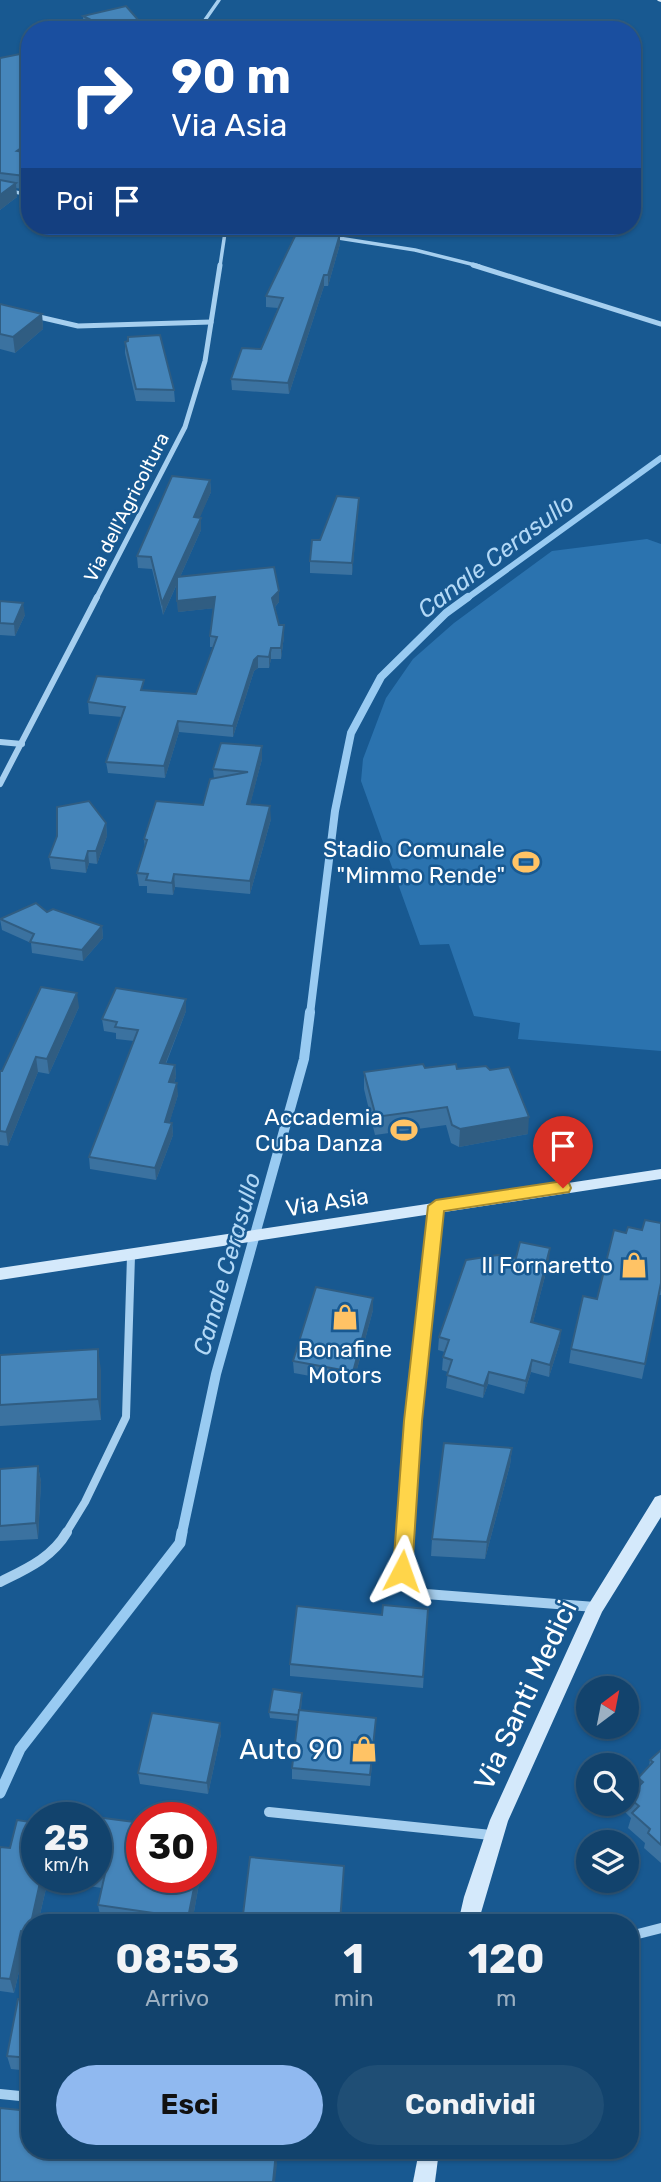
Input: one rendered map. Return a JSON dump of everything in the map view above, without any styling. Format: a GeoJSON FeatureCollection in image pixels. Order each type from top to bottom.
{"type":"FeatureCollection","features":[{"type":"Feature","properties":{"kind":"street"},"geometry":{"type":"LineString","coordinates":[[204,21],[219,0]]}},
{"type":"Feature","properties":{"kind":"street"},"geometry":{"type":"LineString","coordinates":[[0,189],[21,193]]}},
{"type":"Feature","properties":{"kind":"street","name":"Via dell'Agricoltura"},"geometry":{"type":"LineString","coordinates":[[0,784],[185,427],[205,361],[225,235]]}},
{"type":"Feature","properties":{"kind":"street"},"geometry":{"type":"LineString","coordinates":[[323,237],[378,241],[421,251],[661,324]]}},
{"type":"Feature","properties":{"kind":"street"},"geometry":{"type":"LineString","coordinates":[[26,314],[78,326],[211,322]]}},
{"type":"Feature","properties":{"kind":"street"},"geometry":{"type":"LineString","coordinates":[[0,742],[22,744]]}},
{"type":"Feature","properties":{"kind":"street","name":"Via Asia"},"geometry":{"type":"LineString","coordinates":[[0,1274],[661,1174]]}},
{"type":"Feature","properties":{"kind":"street"},"geometry":{"type":"LineString","coordinates":[[436,1206],[413,1421],[402,1571],[410,1585],[426,1594],[596,1607]]}},
{"type":"Feature","properties":{"kind":"street"},"geometry":{"type":"LineString","coordinates":[[0,1582],[38,1562],[60,1544],[85,1502],[126,1417],[131,1256]]}},
{"type":"Feature","properties":{"kind":"street","name":"Via Santi Medici"},"geometry":{"type":"LineString","coordinates":[[471,1914],[494,1836],[596,1607],[661,1502]]}},
{"type":"Feature","properties":{"kind":"street"},"geometry":{"type":"LineString","coordinates":[[269,1812],[494,1836]]}},
{"type":"Feature","properties":{"kind":"street"},"geometry":{"type":"LineString","coordinates":[[639,1934],[661,1928]]}},
{"type":"Feature","properties":{"kind":"street"},"geometry":{"type":"LineString","coordinates":[[0,2094],[21,2097]]}},
{"type":"Feature","properties":{"kind":"street"},"geometry":{"type":"LineString","coordinates":[[424,2182],[428,2159]]}},
{"type":"Feature","properties":{"kind":"shaded area","name":"Stadio Comunale \"Mimmo Rende\""},"geometry":{"type":"Polygon","coordinates":[[[647,539],[661,544],[661,1051],[518,1039],[520,1023],[474,1016],[449,944],[420,945],[361,781],[363,759],[386,698],[413,659],[454,623],[552,551],[647,539]]]}},
{"type":"Feature","properties":{"kind":"building"},"geometry":{"type":"Polygon","coordinates":[[[126,6],[139,21],[81,21],[89,19],[83,16],[126,6]]]}},
{"type":"Feature","properties":{"kind":"building"},"geometry":{"type":"Polygon","coordinates":[[[21,54],[21,148],[17,151],[21,152],[21,176],[0,173],[0,58],[21,54]]]}},
{"type":"Feature","properties":{"kind":"building"},"geometry":{"type":"Polygon","coordinates":[[[0,180],[16,183],[0,195],[0,180]]]}},
{"type":"Feature","properties":{"kind":"building"},"geometry":{"type":"Polygon","coordinates":[[[296,235],[340,235],[328,275],[324,275],[288,383],[231,379],[242,348],[261,349],[283,298],[266,296],[296,235]]]}},
{"type":"Feature","properties":{"kind":"building"},"geometry":{"type":"Polygon","coordinates":[[[0,304],[42,314],[13,337],[0,334],[0,304]]]}},
{"type":"Feature","properties":{"kind":"building"},"geometry":{"type":"Polygon","coordinates":[[[160,335],[174,390],[136,389],[125,342],[128,337],[160,335]]]}},
{"type":"Feature","properties":{"kind":"building"},"geometry":{"type":"Polygon","coordinates":[[[172,476],[210,480],[194,517],[201,518],[162,603],[151,557],[137,556],[172,476]]]}},
{"type":"Feature","properties":{"kind":"building"},"geometry":{"type":"Polygon","coordinates":[[[337,496],[359,498],[352,563],[310,561],[312,540],[320,540],[337,496]]]}},
{"type":"Feature","properties":{"kind":"building"},"geometry":{"type":"Polygon","coordinates":[[[274,567],[279,591],[272,598],[279,625],[284,625],[281,648],[271,648],[269,657],[258,656],[254,660],[233,726],[178,721],[164,766],[106,762],[125,707],[88,702],[97,676],[144,680],[141,690],[196,694],[217,637],[210,636],[215,597],[177,601],[177,577],[274,567]]]}},
{"type":"Feature","properties":{"kind":"building"},"geometry":{"type":"Polygon","coordinates":[[[0,601],[23,603],[14,624],[0,623],[0,601]]]}},
{"type":"Feature","properties":{"kind":"building"},"geometry":{"type":"Polygon","coordinates":[[[221,743],[262,746],[247,804],[270,806],[250,881],[174,874],[172,883],[146,880],[148,874],[137,873],[156,801],[203,805],[210,779],[248,772],[213,769],[221,743]]]}},
{"type":"Feature","properties":{"kind":"building"},"geometry":{"type":"Polygon","coordinates":[[[89,801],[106,823],[96,851],[88,851],[85,861],[49,857],[57,836],[57,807],[89,801]]]}},
{"type":"Feature","properties":{"kind":"building"},"geometry":{"type":"Polygon","coordinates":[[[36,903],[47,912],[53,909],[102,926],[82,950],[30,942],[34,934],[0,919],[36,903]]]}},
{"type":"Feature","properties":{"kind":"building"},"geometry":{"type":"Polygon","coordinates":[[[41,987],[77,993],[47,1059],[36,1057],[6,1132],[0,1131],[0,1071],[41,987]]]}},
{"type":"Feature","properties":{"kind":"building"},"geometry":{"type":"Polygon","coordinates":[[[116,988],[186,999],[160,1063],[175,1065],[169,1082],[177,1083],[165,1122],[172,1123],[155,1168],[89,1157],[138,1030],[115,1027],[117,1022],[102,1019],[116,988]]]}},
{"type":"Feature","properties":{"kind":"building"},"geometry":{"type":"Polygon","coordinates":[[[423,1064],[425,1068],[456,1064],[457,1069],[486,1066],[490,1070],[509,1067],[529,1117],[460,1129],[452,1125],[447,1107],[376,1117],[364,1072],[423,1064]]]}},
{"type":"Feature","properties":{"kind":"building"},"geometry":{"type":"Polygon","coordinates":[[[645,1220],[661,1223],[661,1283],[645,1364],[571,1349],[583,1296],[597,1299],[614,1230],[626,1233],[628,1227],[642,1230],[645,1220]]]}},
{"type":"Feature","properties":{"kind":"building"},"geometry":{"type":"Polygon","coordinates":[[[520,1242],[550,1248],[531,1322],[561,1330],[550,1365],[532,1360],[526,1381],[489,1372],[484,1386],[447,1375],[452,1360],[443,1357],[449,1340],[439,1337],[466,1260],[498,1255],[516,1258],[520,1242]]]}},
{"type":"Feature","properties":{"kind":"building"},"geometry":{"type":"Polygon","coordinates":[[[316,1287],[373,1298],[353,1372],[293,1361],[316,1287]]]}},
{"type":"Feature","properties":{"kind":"building"},"geometry":{"type":"Polygon","coordinates":[[[98,1349],[98,1399],[0,1405],[0,1355],[98,1349]]]}},
{"type":"Feature","properties":{"kind":"building"},"geometry":{"type":"Polygon","coordinates":[[[444,1443],[512,1448],[487,1542],[432,1539],[444,1443]]]}},
{"type":"Feature","properties":{"kind":"building"},"geometry":{"type":"Polygon","coordinates":[[[38,1466],[36,1523],[0,1526],[0,1469],[38,1466]]]}},
{"type":"Feature","properties":{"kind":"building"},"geometry":{"type":"Polygon","coordinates":[[[383,1605],[428,1609],[423,1677],[290,1664],[297,1606],[382,1615],[383,1605]]]}},
{"type":"Feature","properties":{"kind":"building"},"geometry":{"type":"Polygon","coordinates":[[[273,1689],[302,1693],[299,1715],[269,1712],[273,1689]]]}},
{"type":"Feature","properties":{"kind":"building"},"geometry":{"type":"Polygon","coordinates":[[[299,1710],[376,1718],[370,1775],[292,1768],[299,1710]]]}},
{"type":"Feature","properties":{"kind":"building"},"geometry":{"type":"Polygon","coordinates":[[[152,1713],[220,1723],[207,1783],[138,1773],[152,1713]]]}},
{"type":"Feature","properties":{"kind":"building"},"geometry":{"type":"Polygon","coordinates":[[[661,1750],[661,1845],[648,1833],[650,1829],[635,1816],[639,1816],[639,1786],[643,1782],[639,1777],[653,1762],[650,1760],[661,1750]]]}},
{"type":"Feature","properties":{"kind":"building"},"geometry":{"type":"Polygon","coordinates":[[[112,1819],[126,1821],[126,1893],[193,1893],[189,1914],[160,1914],[98,1905],[101,1893],[112,1893],[112,1819]]]}},
{"type":"Feature","properties":{"kind":"building"},"geometry":{"type":"Polygon","coordinates":[[[17,1820],[21,1821],[21,1893],[38,1893],[33,1914],[21,1914],[21,1931],[10,1979],[0,1978],[0,1847],[10,1848],[17,1820]]]}},
{"type":"Feature","properties":{"kind":"building"},"geometry":{"type":"Polygon","coordinates":[[[250,1857],[344,1866],[341,1914],[243,1914],[250,1857]]]}},
{"type":"Feature","properties":{"kind":"building"},"geometry":{"type":"Polygon","coordinates":[[[18,1999],[21,1999],[21,2057],[7,2056],[18,1999]]]}},
{"type":"Feature","properties":{"kind":"building"},"geometry":{"type":"Polygon","coordinates":[[[0,2108],[21,2110],[21,2159],[275,2159],[273,2182],[0,2182],[0,2108]]]}},
{"type":"Feature","properties":{"kind":"waterway","name":"Canale Cerasullo"},"geometry":{"type":"LineString","coordinates":[[466,599],[661,458]]}},
{"type":"Feature","properties":{"kind":"waterway","name":"Canale Cerasullo"},"geometry":{"type":"LineString","coordinates":[[310,1014],[335,811],[351,733],[381,677],[446,613],[468,597]]}},
{"type":"Feature","properties":{"kind":"waterway","name":"Canale Cerasullo"},"geometry":{"type":"LineString","coordinates":[[182,1533],[216,1374],[304,1059],[310,1012]]}},
{"type":"Feature","properties":{"kind":"waterway","name":"Canale Cerasullo"},"geometry":{"type":"LineString","coordinates":[[0,1793],[20,1749],[180,1543],[182,1532]]}},
{"type":"Feature","properties":{"kind":"place","name":"Stadio Comunale \"Mimmo Rende\""},"geometry":{"type":"Point","coordinates":[526,862]}},
{"type":"Feature","properties":{"kind":"place","name":"Accademia Cuba Danza"},"geometry":{"type":"Point","coordinates":[404,1130]}},
{"type":"Feature","properties":{"kind":"place","name":"Il Fornaretto"},"geometry":{"type":"Point","coordinates":[634,1265]}},
{"type":"Feature","properties":{"kind":"place","name":"Bonafine Motors"},"geometry":{"type":"Point","coordinates":[345,1317]}},
{"type":"Feature","properties":{"kind":"place","name":"Auto 90"},"geometry":{"type":"Point","coordinates":[364,1749]}},
{"type":"Feature","properties":{"kind":"route"},"geometry":{"type":"LineString","coordinates":[[402,1571],[413,1421],[436,1206],[563,1188]]}}]}
